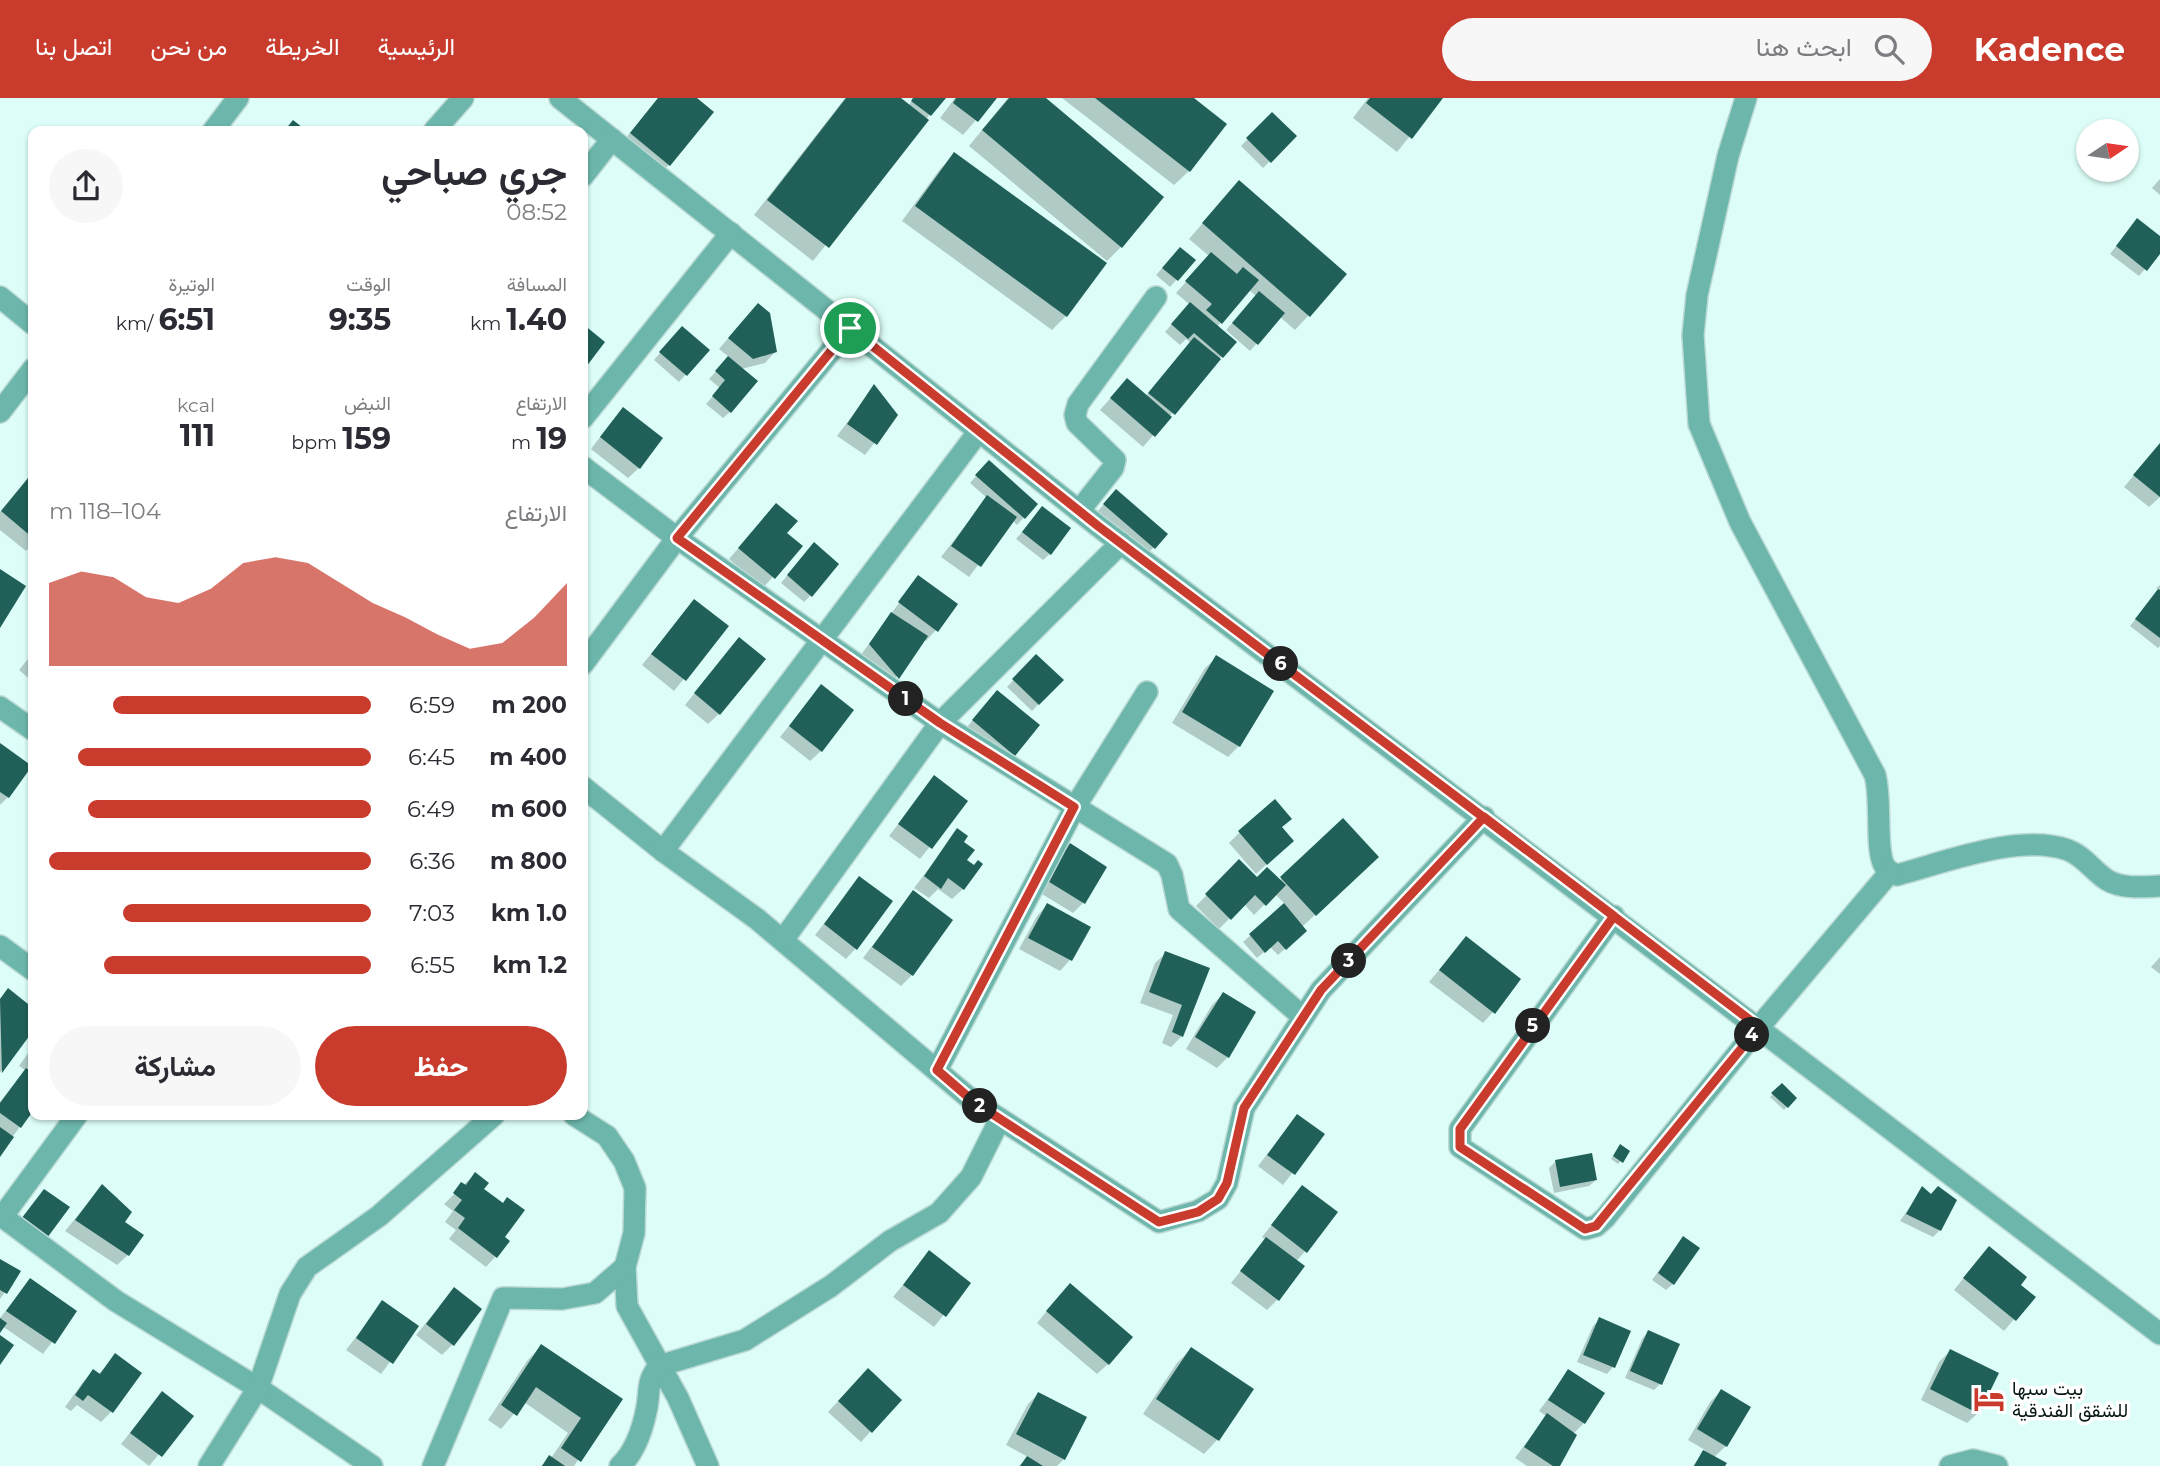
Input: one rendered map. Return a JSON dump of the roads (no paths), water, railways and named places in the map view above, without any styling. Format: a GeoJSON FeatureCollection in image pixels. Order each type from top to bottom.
{"type":"FeatureCollection","features":[{"type":"Feature","properties":{"kind":"street"},"geometry":{"type":"LineString","coordinates":[[217,126],[238,98]]}},
{"type":"Feature","properties":{"kind":"street"},"geometry":{"type":"LineString","coordinates":[[439,126],[463,98]]}},
{"type":"Feature","properties":{"kind":"street"},"geometry":{"type":"LineString","coordinates":[[561,98],[1079,511],[2160,1334]]}},
{"type":"Feature","properties":{"kind":"street"},"geometry":{"type":"LineString","coordinates":[[1746,98],[1728,156],[1697,295],[1693,335],[1699,424],[1740,522],[1868,759],[1881,799],[1882,862],[1890,872],[1898,875],[2005,848],[2051,845],[2071,852],[2114,882],[2133,887],[2160,886]]}},
{"type":"Feature","properties":{"kind":"street"},"geometry":{"type":"LineString","coordinates":[[588,170],[612,139]]}},
{"type":"Feature","properties":{"kind":"street"},"geometry":{"type":"LineString","coordinates":[[588,412],[731,233]]}},
{"type":"Feature","properties":{"kind":"street"},"geometry":{"type":"LineString","coordinates":[[0,297],[28,320]]}},
{"type":"Feature","properties":{"kind":"street"},"geometry":{"type":"LineString","coordinates":[[1079,511],[1113,468],[1115,460],[1077,423],[1075,415],[1078,404],[1156,297]]}},
{"type":"Feature","properties":{"kind":"street"},"geometry":{"type":"LineString","coordinates":[[588,657],[677,538],[850,328]]}},
{"type":"Feature","properties":{"kind":"street"},"geometry":{"type":"LineString","coordinates":[[0,412],[28,379]]}},
{"type":"Feature","properties":{"kind":"street"},"geometry":{"type":"LineString","coordinates":[[663,851],[979,430]]}},
{"type":"Feature","properties":{"kind":"street"},"geometry":{"type":"LineString","coordinates":[[588,471],[677,538],[940,723],[1167,864],[1179,909],[1303,1017]]}},
{"type":"Feature","properties":{"kind":"street"},"geometry":{"type":"LineString","coordinates":[[783,940],[940,723],[1121,543]]}},
{"type":"Feature","properties":{"kind":"street"},"geometry":{"type":"LineString","coordinates":[[937,1070],[1074,807],[1147,692]]}},
{"type":"Feature","properties":{"kind":"street"},"geometry":{"type":"LineString","coordinates":[[0,707],[28,727]]}},
{"type":"Feature","properties":{"kind":"street"},"geometry":{"type":"LineString","coordinates":[[588,790],[663,851],[783,940],[974,1102],[1159,1222],[1198,1212],[1218,1199],[1227,1183],[1244,1108],[1321,990],[1484,817]]}},
{"type":"Feature","properties":{"kind":"street"},"geometry":{"type":"LineString","coordinates":[[1614,916],[1465,1118],[1460,1129],[1460,1147],[1585,1229],[1596,1226],[1890,872]]}},
{"type":"Feature","properties":{"kind":"street"},"geometry":{"type":"LineString","coordinates":[[0,946],[28,966]]}},
{"type":"Feature","properties":{"kind":"street"},"geometry":{"type":"LineString","coordinates":[[620,1466],[632,1455],[647,1407],[650,1377],[659,1366],[745,1340],[831,1286],[890,1241],[939,1213],[971,1177],[1000,1119]]}},
{"type":"Feature","properties":{"kind":"street"},"geometry":{"type":"LineString","coordinates":[[73,1120],[1,1216],[116,1301],[258,1388],[372,1466]]}},
{"type":"Feature","properties":{"kind":"street"},"geometry":{"type":"LineString","coordinates":[[209,1466],[258,1388],[290,1294],[307,1267],[379,1216],[488,1120]]}},
{"type":"Feature","properties":{"kind":"street"},"geometry":{"type":"LineString","coordinates":[[583,1120],[607,1136],[624,1161],[635,1188],[634,1233],[625,1266],[627,1306],[678,1398],[708,1466]]}},
{"type":"Feature","properties":{"kind":"street"},"geometry":{"type":"LineString","coordinates":[[433,1466],[503,1298],[562,1299],[595,1293],[625,1266]]}},
{"type":"Feature","properties":{"kind":"street"},"geometry":{"type":"LineString","coordinates":[[1950,1466],[1973,1460],[1997,1466]]}},
{"type":"Feature","properties":{"kind":"place","name":"بيت سبها للشقق الفندقية"},"geometry":{"type":"Point","coordinates":[1989,1399]}}]}
